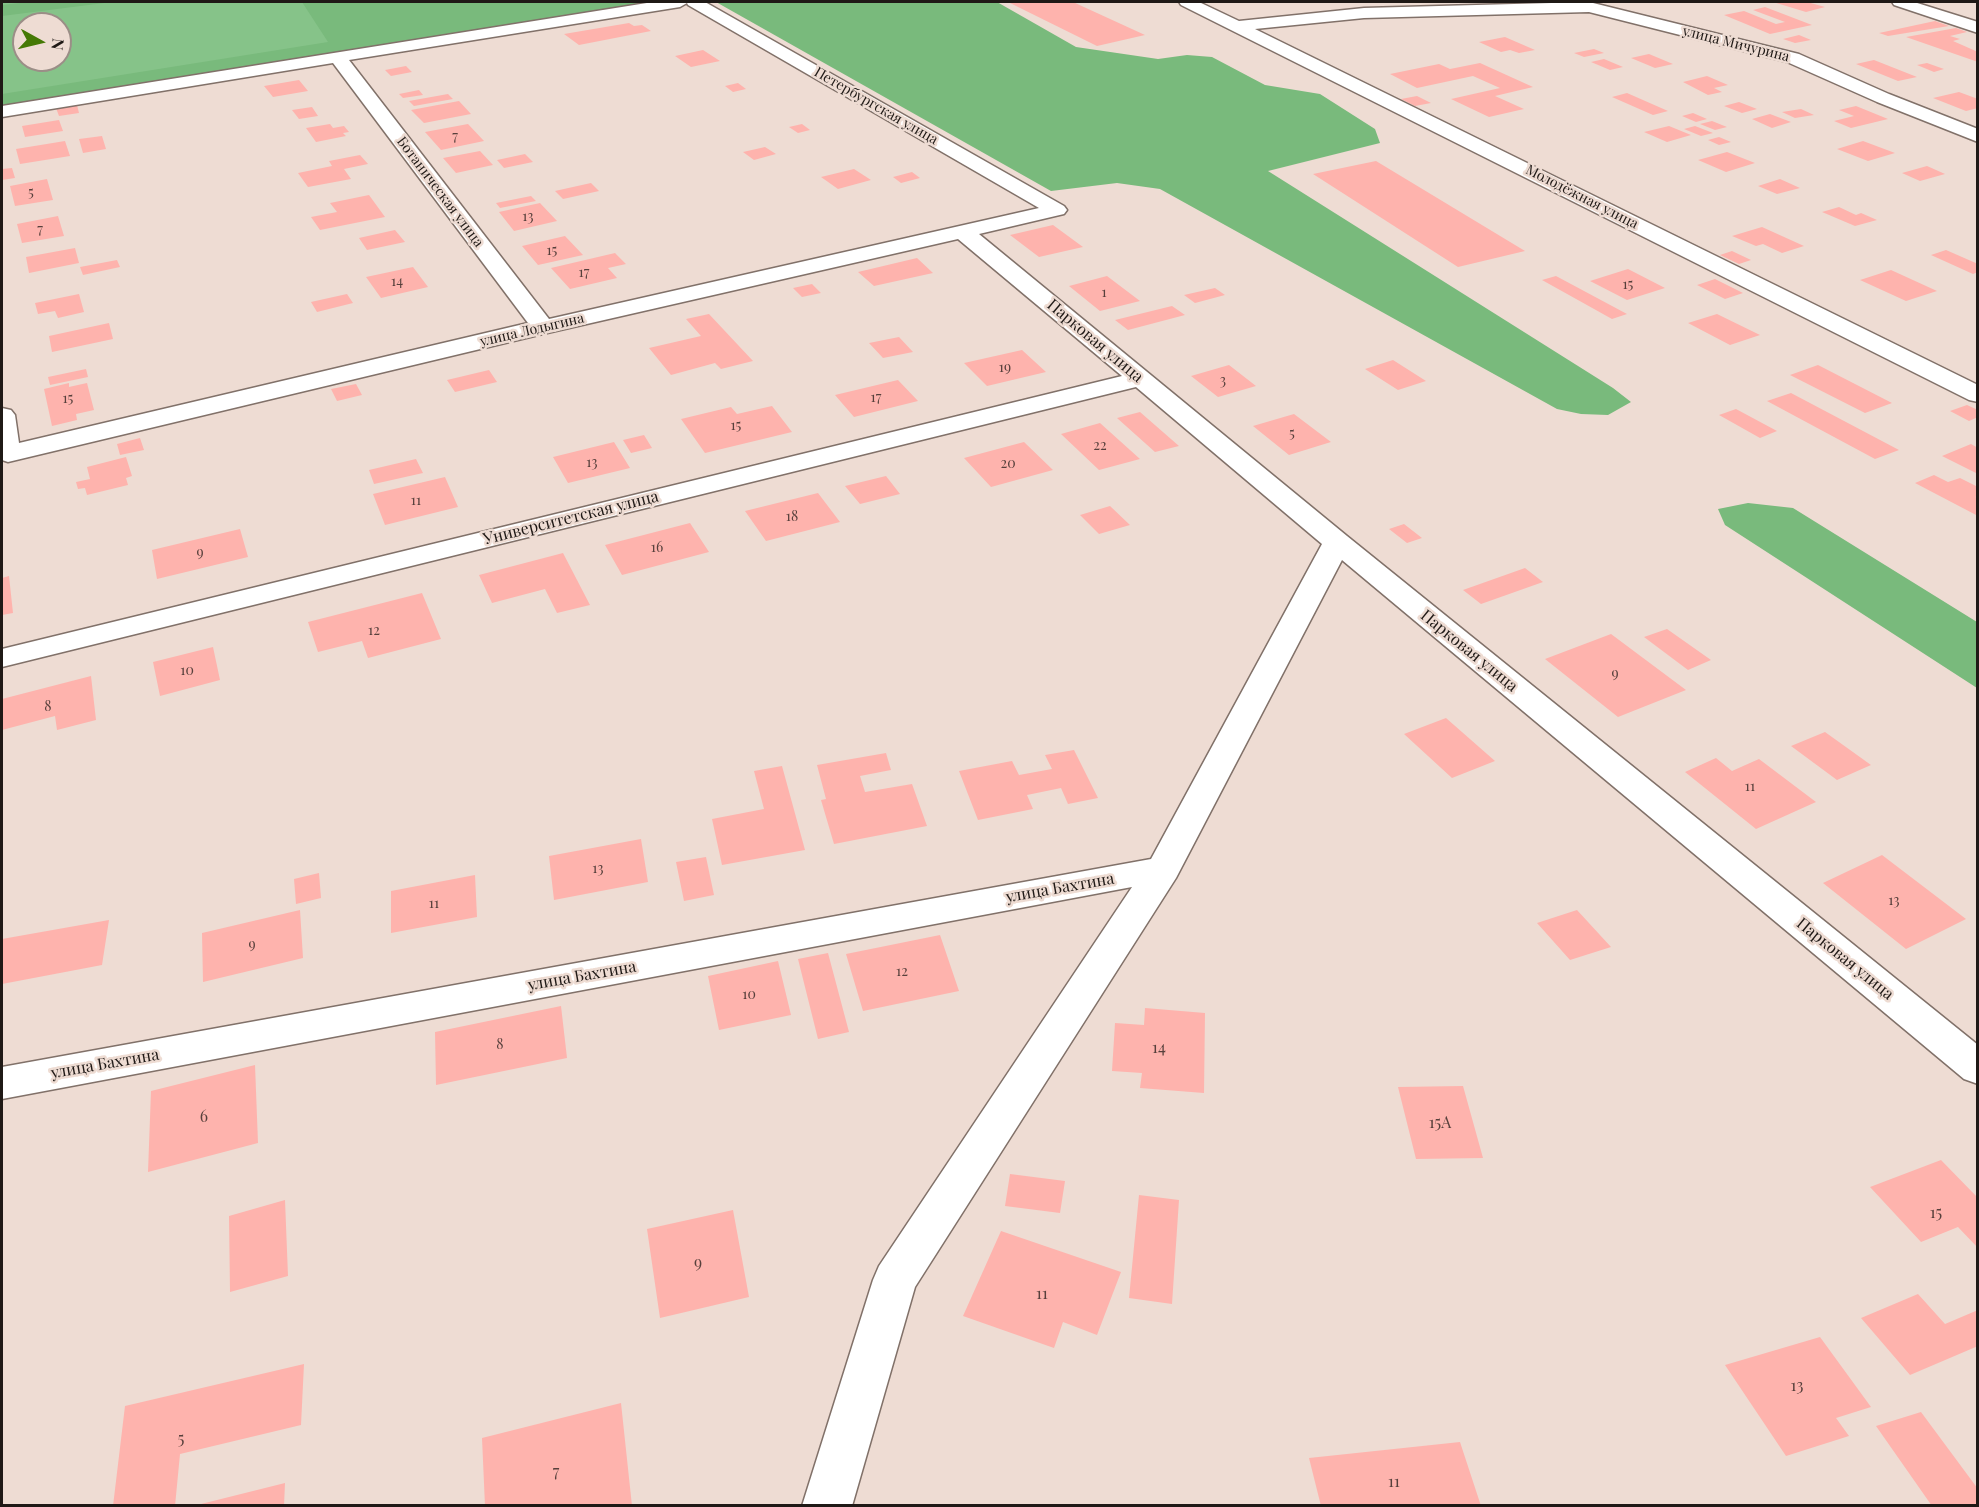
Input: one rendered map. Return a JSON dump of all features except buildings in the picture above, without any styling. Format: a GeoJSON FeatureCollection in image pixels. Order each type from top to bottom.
{"type":"FeatureCollection","features":[{"type":"Feature","properties":{"kind":"street"},"geometry":{"type":"LineString","coordinates":[[2,111],[680,2]]}},
{"type":"Feature","properties":{"kind":"street","name":"Петербургская улица"},"geometry":{"type":"LineString","coordinates":[[694,2],[1057,210]]}},
{"type":"Feature","properties":{"kind":"street","name":"Молодёжная улица"},"geometry":{"type":"LineString","coordinates":[[1187,2],[1240,26],[1977,394]]}},
{"type":"Feature","properties":{"kind":"street","name":"улица Мичурина"},"geometry":{"type":"LineString","coordinates":[[1240,26],[1364,13],[1590,7],[1613,2]]}},
{"type":"Feature","properties":{"kind":"street"},"geometry":{"type":"LineString","coordinates":[[1900,2],[1977,28]]}},
{"type":"Feature","properties":{"kind":"street","name":"улица Мичурина"},"geometry":{"type":"LineString","coordinates":[[1590,7],[1793,58],[1977,136]]}},
{"type":"Feature","properties":{"kind":"street","name":"Ботаническая улица"},"geometry":{"type":"LineString","coordinates":[[337,57],[543,327]]}},
{"type":"Feature","properties":{"kind":"street","name":"улица Лодыгина"},"geometry":{"type":"LineString","coordinates":[[2,415],[8,454],[543,327],[1057,210]]}},
{"type":"Feature","properties":{"kind":"street","name":"Парковая улица"},"geometry":{"type":"LineString","coordinates":[[962,231],[1336,542],[1977,1068]]}},
{"type":"Feature","properties":{"kind":"street","name":"Университетская улица"},"geometry":{"type":"LineString","coordinates":[[2,658],[1140,379]]}},
{"type":"Feature","properties":{"kind":"street"},"geometry":{"type":"LineString","coordinates":[[827,1506],[895,1280],[1164,869],[1336,542]]}},
{"type":"Feature","properties":{"kind":"street","name":"улица Бахтина"},"geometry":{"type":"LineString","coordinates":[[2,1083],[1164,869]]}},
{"type":"Feature","properties":{"kind":"green space"},"geometry":{"type":"Polygon","coordinates":[[[2,2],[621,2],[2,102],[2,2]]]}},
{"type":"Feature","properties":{"kind":"green space"},"geometry":{"type":"Polygon","coordinates":[[[28,2],[112,2],[33,12],[12,12],[12,15],[2,16],[2,5],[28,2]]]}},
{"type":"Feature","properties":{"kind":"green space"},"geometry":{"type":"Polygon","coordinates":[[[302,2],[650,2],[2,106],[2,94],[328,42],[302,2]]]}},
{"type":"Feature","properties":{"kind":"green space"},"geometry":{"type":"Polygon","coordinates":[[[716,2],[997,2],[1076,47],[1158,59],[1187,55],[1212,57],[1265,85],[1320,94],[1375,129],[1380,143],[1268,171],[1613,388],[1631,402],[1608,415],[1581,414],[1557,409],[1160,189],[1117,183],[1051,191],[716,2]]]}},
{"type":"Feature","properties":{"kind":"green space"},"geometry":{"type":"Polygon","coordinates":[[[1748,503],[1793,508],[1977,622],[1977,688],[1725,525],[1718,509],[1748,503]]]}}]}
